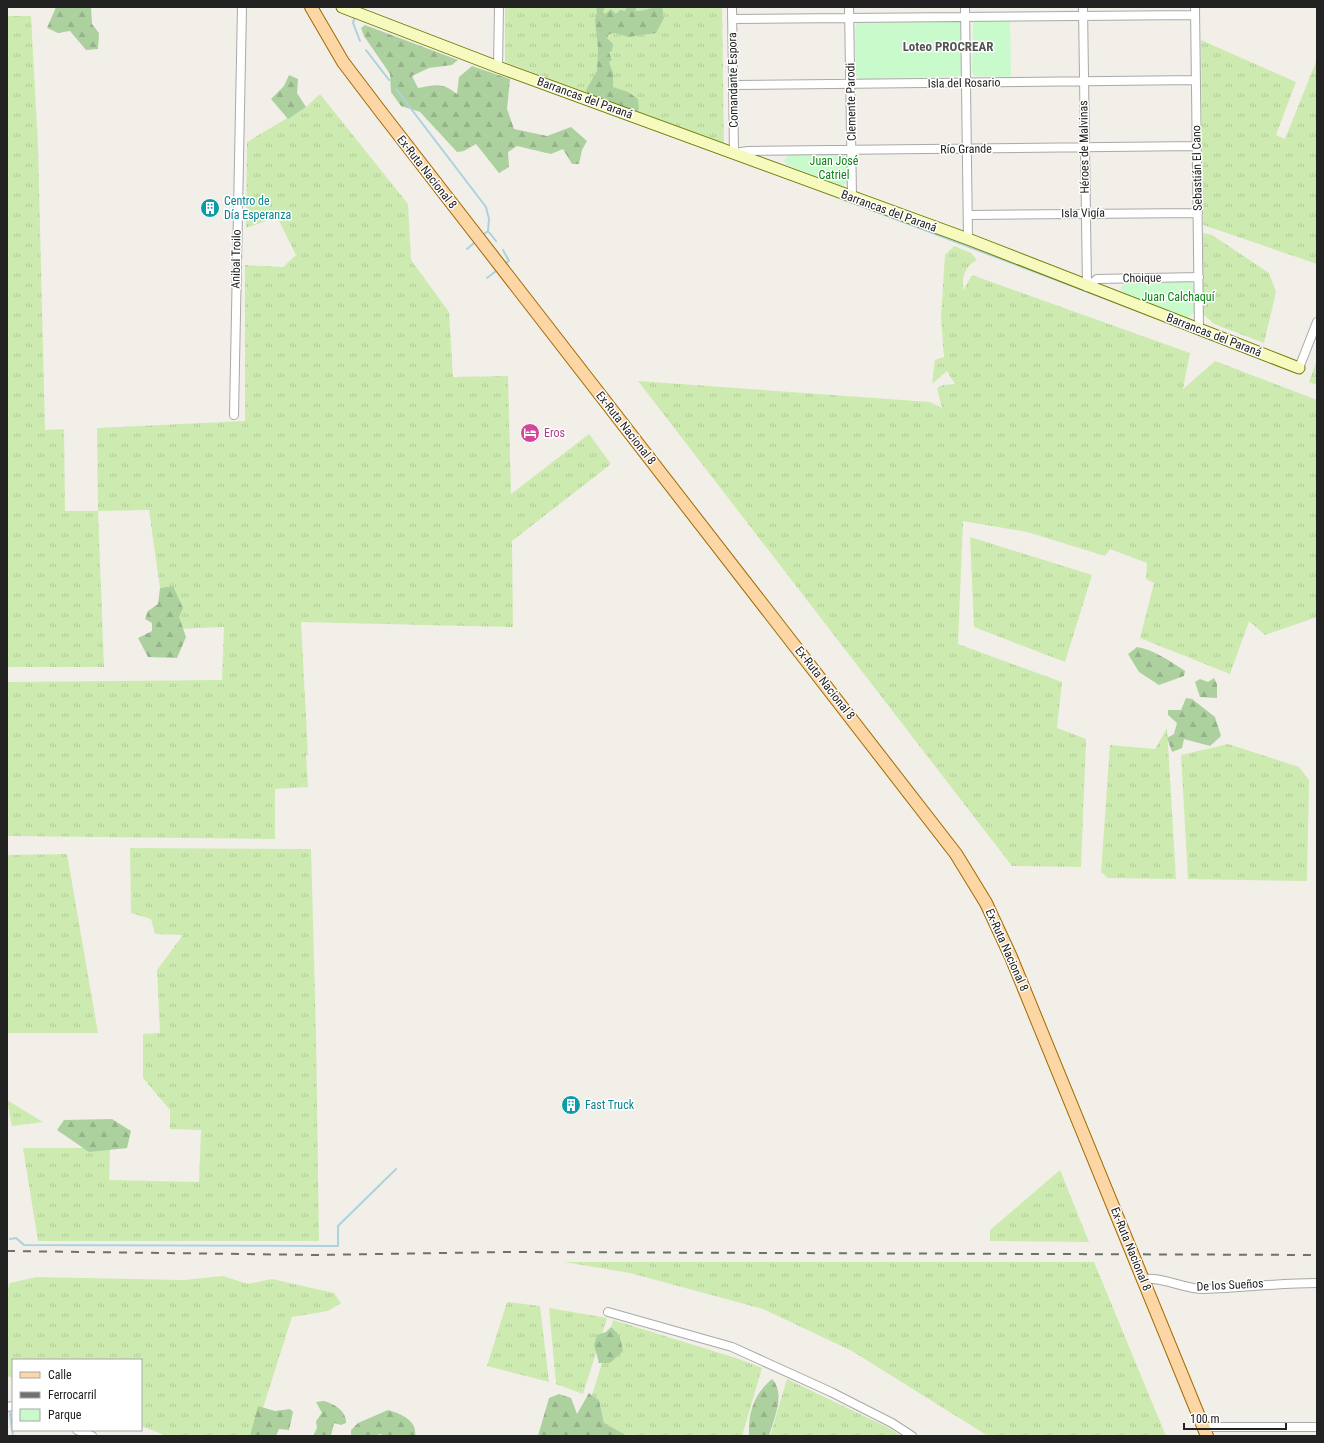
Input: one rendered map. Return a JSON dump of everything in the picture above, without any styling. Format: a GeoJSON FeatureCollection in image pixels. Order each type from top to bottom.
{"type":"FeatureCollection","features":[{"type":"Feature","properties":{"kind":"main road","name":"Ex-Ruta Nacional 8"},"geometry":{"type":"LineString","coordinates":[[311,7],[343,62],[956,854],[986,903],[1011,957],[1144,1279],[1205,1432]]}},
{"type":"Feature","properties":{"kind":"street","name":"Anibal Troilo"},"geometry":{"type":"LineString","coordinates":[[234,415],[238,107],[242,7]]}},
{"type":"Feature","properties":{"kind":"street","name":"Barrancas del Paraná"},"geometry":{"type":"LineString","coordinates":[[342,7],[498,67],[968,239],[1087,287],[1299,368]]}},
{"type":"Feature","properties":{"kind":"street"},"geometry":{"type":"LineString","coordinates":[[498,67],[499,7]]}},
{"type":"Feature","properties":{"kind":"street","name":"Comandante Espora"},"geometry":{"type":"LineString","coordinates":[[732,7],[734,153]]}},
{"type":"Feature","properties":{"kind":"street","name":"Clemente Parodi"},"geometry":{"type":"LineString","coordinates":[[849,7],[852,197]]}},
{"type":"Feature","properties":{"kind":"street"},"geometry":{"type":"LineString","coordinates":[[965,7],[968,239]]}},
{"type":"Feature","properties":{"kind":"street","name":"Héroes de Malvinas"},"geometry":{"type":"LineString","coordinates":[[1083,7],[1087,287]]}},
{"type":"Feature","properties":{"kind":"street"},"geometry":{"type":"LineString","coordinates":[[732,19],[1083,16],[1195,11]]}},
{"type":"Feature","properties":{"kind":"street","name":"Sebastián El Cano"},"geometry":{"type":"LineString","coordinates":[[1195,11],[1199,329]]}},
{"type":"Feature","properties":{"kind":"street","name":"Isla del Rosario"},"geometry":{"type":"LineString","coordinates":[[733,85],[850,85],[1196,80]]}},
{"type":"Feature","properties":{"kind":"street","name":"Río Grande"},"geometry":{"type":"LineString","coordinates":[[734,153],[748,151],[1197,146]]}},
{"type":"Feature","properties":{"kind":"street","name":"Isla Vigía"},"geometry":{"type":"LineString","coordinates":[[968,215],[1198,213]]}},
{"type":"Feature","properties":{"kind":"street","name":"Choique"},"geometry":{"type":"LineString","coordinates":[[1087,287],[1097,279],[1199,277]]}},
{"type":"Feature","properties":{"kind":"street"},"geometry":{"type":"LineString","coordinates":[[1299,368],[1317,322]]}},
{"type":"Feature","properties":{"kind":"street","name":"De los Sueños"},"geometry":{"type":"LineString","coordinates":[[1144,1279],[1158,1279],[1186,1287],[1203,1289],[1279,1283],[1317,1283]]}},
{"type":"Feature","properties":{"kind":"street"},"geometry":{"type":"LineString","coordinates":[[608,1312],[732,1347],[831,1392],[892,1423],[912,1436]]}},
{"type":"Feature","properties":{"kind":"street"},"geometry":{"type":"LineString","coordinates":[[1205,1432],[1317,1427]]}},
{"type":"Feature","properties":{"kind":"street"},"geometry":{"type":"LineString","coordinates":[[80,1431],[92,1436]]}},
{"type":"Feature","properties":{"kind":"green space"},"geometry":{"type":"Polygon","coordinates":[[[56,7],[91,7],[92,24],[99,33],[98,49],[86,50],[70,31],[58,33],[47,28],[56,7]]]}},
{"type":"Feature","properties":{"kind":"green space"},"geometry":{"type":"Polygon","coordinates":[[[505,7],[722,7],[724,144],[505,62],[505,7]]]}},
{"type":"Feature","properties":{"kind":"green space"},"geometry":{"type":"Polygon","coordinates":[[[596,7],[605,7],[603,12],[605,14],[611,9],[616,14],[620,10],[625,11],[627,7],[637,7],[635,11],[662,7],[664,18],[656,33],[628,37],[615,33],[609,34],[607,38],[613,44],[612,51],[609,52],[612,60],[609,62],[613,73],[613,87],[628,92],[638,99],[639,109],[635,115],[590,98],[586,90],[597,71],[598,48],[595,21],[597,12],[596,7]]]}},
{"type":"Feature","properties":{"kind":"green space"},"geometry":{"type":"Polygon","coordinates":[[[7,16],[31,16],[38,146],[45,430],[64,429],[65,511],[98,511],[104,667],[7,667],[7,16]]]}},
{"type":"Feature","properties":{"kind":"green space"},"geometry":{"type":"Polygon","coordinates":[[[1010,20],[1011,77],[974,76],[972,71],[973,22],[1010,20]]]}},
{"type":"Feature","properties":{"kind":"green space"},"geometry":{"type":"Polygon","coordinates":[[[959,21],[962,26],[963,73],[960,76],[861,79],[856,75],[855,27],[858,22],[959,21]]]}},
{"type":"Feature","properties":{"kind":"green space"},"geometry":{"type":"Polygon","coordinates":[[[365,25],[458,60],[452,65],[429,68],[412,76],[418,88],[439,85],[452,90],[457,94],[459,77],[472,66],[510,79],[507,109],[514,129],[547,136],[571,127],[587,141],[582,150],[579,164],[572,164],[563,149],[551,154],[517,146],[508,152],[509,167],[499,173],[476,144],[464,151],[457,152],[420,112],[401,106],[391,92],[390,74],[364,36],[361,28],[365,25]]]}},
{"type":"Feature","properties":{"kind":"green space"},"geometry":{"type":"Polygon","coordinates":[[[1201,40],[1296,82],[1276,135],[1285,139],[1317,59],[1317,264],[1203,225],[1201,40]]]}},
{"type":"Feature","properties":{"kind":"green space"},"geometry":{"type":"Polygon","coordinates":[[[289,75],[298,79],[297,93],[306,107],[288,119],[271,99],[284,86],[289,75]]]}},
{"type":"Feature","properties":{"kind":"green space"},"geometry":{"type":"Polygon","coordinates":[[[320,94],[408,204],[411,260],[449,312],[453,377],[508,376],[511,494],[589,434],[611,464],[512,541],[513,627],[301,622],[308,755],[306,755],[308,787],[275,789],[275,839],[7,836],[7,682],[222,680],[224,627],[177,629],[173,587],[160,588],[149,510],[98,511],[97,428],[245,421],[245,265],[283,267],[296,255],[277,217],[246,228],[247,142],[306,107],[320,94]]]}},
{"type":"Feature","properties":{"kind":"green space","name":"Juan José Catriel"},"geometry":{"type":"Polygon","coordinates":[[[789,154],[844,154],[848,159],[847,183],[841,186],[787,165],[784,161],[789,154]]]}},
{"type":"Feature","properties":{"kind":"green space"},"geometry":{"type":"Polygon","coordinates":[[[1203,233],[1212,235],[1269,273],[1276,292],[1264,343],[1214,324],[1203,314],[1203,233]]]}},
{"type":"Feature","properties":{"kind":"green space"},"geometry":{"type":"Polygon","coordinates":[[[954,246],[971,253],[977,260],[969,266],[965,273],[963,291],[972,275],[1190,353],[1183,389],[1215,361],[1317,400],[1317,617],[1265,635],[1249,621],[1230,674],[1140,638],[1154,583],[1146,579],[1147,563],[1110,549],[1105,556],[1027,532],[963,521],[958,644],[1062,682],[1057,728],[1086,739],[1081,867],[1012,866],[638,381],[930,402],[942,408],[937,388],[943,385],[955,384],[947,371],[932,384],[935,360],[944,357],[941,317],[945,255],[954,246]]]}},
{"type":"Feature","properties":{"kind":"green space","name":"Juan Calchaquí"},"geometry":{"type":"Polygon","coordinates":[[[1126,282],[1191,282],[1194,287],[1194,313],[1187,318],[1123,293],[1121,287],[1126,282]]]}},
{"type":"Feature","properties":{"kind":"green space"},"geometry":{"type":"Polygon","coordinates":[[[1317,360],[1317,385],[1309,382],[1317,360]]]}},
{"type":"Feature","properties":{"kind":"green space"},"geometry":{"type":"Polygon","coordinates":[[[970,537],[1092,575],[1065,662],[974,627],[970,537]]]}},
{"type":"Feature","properties":{"kind":"green space"},"geometry":{"type":"Polygon","coordinates":[[[173,586],[183,608],[179,617],[186,637],[177,658],[148,657],[138,638],[152,631],[152,623],[145,619],[148,611],[158,604],[160,588],[173,586]]]}},
{"type":"Feature","properties":{"kind":"green space"},"geometry":{"type":"Polygon","coordinates":[[[1137,647],[1156,653],[1168,660],[1185,671],[1184,676],[1159,685],[1139,672],[1128,654],[1137,647]]]}},
{"type":"Feature","properties":{"kind":"green space"},"geometry":{"type":"Polygon","coordinates":[[[1214,678],[1217,684],[1217,698],[1200,697],[1195,682],[1200,679],[1208,682],[1214,678]]]}},
{"type":"Feature","properties":{"kind":"green space"},"geometry":{"type":"Polygon","coordinates":[[[1186,698],[1192,699],[1215,717],[1221,736],[1210,746],[1184,739],[1182,748],[1172,752],[1167,738],[1174,734],[1177,723],[1168,715],[1168,710],[1181,710],[1186,698]]]}},
{"type":"Feature","properties":{"kind":"green space"},"geometry":{"type":"Polygon","coordinates":[[[1167,728],[1176,879],[1108,878],[1101,872],[1110,745],[1155,749],[1167,728]]]}},
{"type":"Feature","properties":{"kind":"green space"},"geometry":{"type":"Polygon","coordinates":[[[1228,744],[1299,767],[1309,780],[1307,881],[1188,879],[1181,755],[1228,744]]]}},
{"type":"Feature","properties":{"kind":"green space"},"geometry":{"type":"Polygon","coordinates":[[[130,848],[311,849],[316,1034],[319,1241],[38,1241],[23,1148],[110,1148],[109,1180],[199,1182],[201,1130],[170,1129],[170,1110],[143,1078],[143,1034],[160,1033],[157,970],[183,935],[155,934],[151,919],[131,913],[130,848]]]}},
{"type":"Feature","properties":{"kind":"green space"},"geometry":{"type":"Polygon","coordinates":[[[67,854],[98,1033],[7,1033],[7,855],[67,854]]]}},
{"type":"Feature","properties":{"kind":"green space"},"geometry":{"type":"Polygon","coordinates":[[[7,1100],[43,1122],[12,1126],[7,1100]]]}},
{"type":"Feature","properties":{"kind":"green space"},"geometry":{"type":"Polygon","coordinates":[[[112,1119],[131,1131],[127,1148],[89,1152],[57,1130],[64,1120],[112,1119]]]}},
{"type":"Feature","properties":{"kind":"green space"},"geometry":{"type":"Polygon","coordinates":[[[1060,1170],[1089,1242],[990,1241],[990,1230],[1060,1170]]]}},
{"type":"Feature","properties":{"kind":"green space"},"geometry":{"type":"Polygon","coordinates":[[[564,1262],[1094,1262],[1166,1436],[988,1436],[852,1351],[763,1309],[630,1273],[564,1262]]]}},
{"type":"Feature","properties":{"kind":"green space"},"geometry":{"type":"Polygon","coordinates":[[[223,1276],[248,1284],[272,1279],[334,1293],[341,1303],[328,1311],[292,1317],[254,1436],[167,1436],[142,1426],[142,1359],[12,1359],[12,1378],[7,1376],[7,1291],[10,1283],[36,1277],[184,1280],[223,1276]]]}},
{"type":"Feature","properties":{"kind":"green space"},"geometry":{"type":"Polygon","coordinates":[[[507,1302],[540,1306],[549,1382],[487,1366],[507,1302]]]}},
{"type":"Feature","properties":{"kind":"green space"},"geometry":{"type":"Polygon","coordinates":[[[549,1308],[607,1318],[583,1394],[556,1384],[549,1308]]]}},
{"type":"Feature","properties":{"kind":"green space"},"geometry":{"type":"Polygon","coordinates":[[[613,1320],[736,1358],[762,1368],[742,1436],[624,1436],[604,1423],[599,1400],[592,1395],[602,1363],[610,1363],[616,1330],[611,1327],[613,1320]]]}},
{"type":"Feature","properties":{"kind":"green space"},"geometry":{"type":"Polygon","coordinates":[[[611,1327],[614,1329],[621,1341],[623,1351],[610,1363],[599,1363],[594,1345],[597,1335],[606,1332],[611,1327]]]}},
{"type":"Feature","properties":{"kind":"green space"},"geometry":{"type":"Polygon","coordinates":[[[772,1379],[776,1385],[779,1399],[769,1436],[749,1436],[753,1404],[761,1391],[772,1379]]]}},
{"type":"Feature","properties":{"kind":"green space"},"geometry":{"type":"Polygon","coordinates":[[[787,1379],[889,1428],[901,1436],[770,1436],[787,1379]]]}},
{"type":"Feature","properties":{"kind":"green space"},"geometry":{"type":"Polygon","coordinates":[[[589,1393],[599,1400],[604,1423],[624,1434],[624,1436],[538,1436],[549,1398],[559,1394],[571,1398],[577,1414],[589,1393]]]}},
{"type":"Feature","properties":{"kind":"green space"},"geometry":{"type":"Polygon","coordinates":[[[324,1401],[336,1406],[342,1412],[346,1419],[346,1423],[341,1425],[334,1423],[331,1436],[313,1436],[317,1428],[316,1421],[322,1413],[316,1402],[324,1401]]]}},
{"type":"Feature","properties":{"kind":"green space"},"geometry":{"type":"Polygon","coordinates":[[[258,1406],[275,1411],[290,1409],[293,1412],[289,1430],[279,1429],[276,1436],[250,1436],[258,1406]]]}},
{"type":"Feature","properties":{"kind":"green space"},"geometry":{"type":"Polygon","coordinates":[[[388,1410],[407,1418],[414,1426],[415,1436],[384,1436],[380,1434],[375,1436],[351,1436],[351,1430],[358,1423],[388,1410]]]}},
{"type":"Feature","properties":{"kind":"waterway"},"geometry":{"type":"LineString","coordinates":[[355,16],[353,23],[360,41]]}},
{"type":"Feature","properties":{"kind":"waterway"},"geometry":{"type":"LineString","coordinates":[[366,50],[389,80]]}},
{"type":"Feature","properties":{"kind":"waterway"},"geometry":{"type":"LineString","coordinates":[[396,89],[486,207],[489,219],[488,231],[483,235]]}},
{"type":"Feature","properties":{"kind":"waterway"},"geometry":{"type":"LineString","coordinates":[[819,190],[1146,314]]}},
{"type":"Feature","properties":{"kind":"waterway"},"geometry":{"type":"LineString","coordinates":[[488,231],[496,241]]}},
{"type":"Feature","properties":{"kind":"waterway"},"geometry":{"type":"LineString","coordinates":[[467,249],[474,243]]}},
{"type":"Feature","properties":{"kind":"waterway"},"geometry":{"type":"LineString","coordinates":[[503,250],[509,261],[506,263]]}},
{"type":"Feature","properties":{"kind":"waterway"},"geometry":{"type":"LineString","coordinates":[[487,278],[496,271]]}},
{"type":"Feature","properties":{"kind":"waterway"},"geometry":{"type":"LineString","coordinates":[[10,1239],[16,1238],[24,1245],[338,1246],[338,1226],[396,1169]]}},
{"type":"Feature","properties":{"kind":"waterway"},"geometry":{"type":"LineString","coordinates":[[10,1413],[12,1428]]}},
{"type":"Feature","properties":{"kind":"waterway"},"geometry":{"type":"LineString","coordinates":[[12,1431],[13,1436]]}},
{"type":"Feature","properties":{"kind":"railway"},"geometry":{"type":"LineString","coordinates":[[7,1251],[319,1255],[509,1252],[1317,1255]]}},
{"type":"Feature","properties":{"kind":"place","name":"Centro de Día Esperanza"},"geometry":{"type":"Point","coordinates":[210,208]}},
{"type":"Feature","properties":{"kind":"place","name":"Eros"},"geometry":{"type":"Point","coordinates":[530,433]}},
{"type":"Feature","properties":{"kind":"place","name":"Fast Truck"},"geometry":{"type":"Point","coordinates":[571,1105]}},
{"type":"Feature","properties":{"kind":"district","name":"Loteo PROCREAR"},"geometry":{"type":"Point","coordinates":[948,46]}}]}
